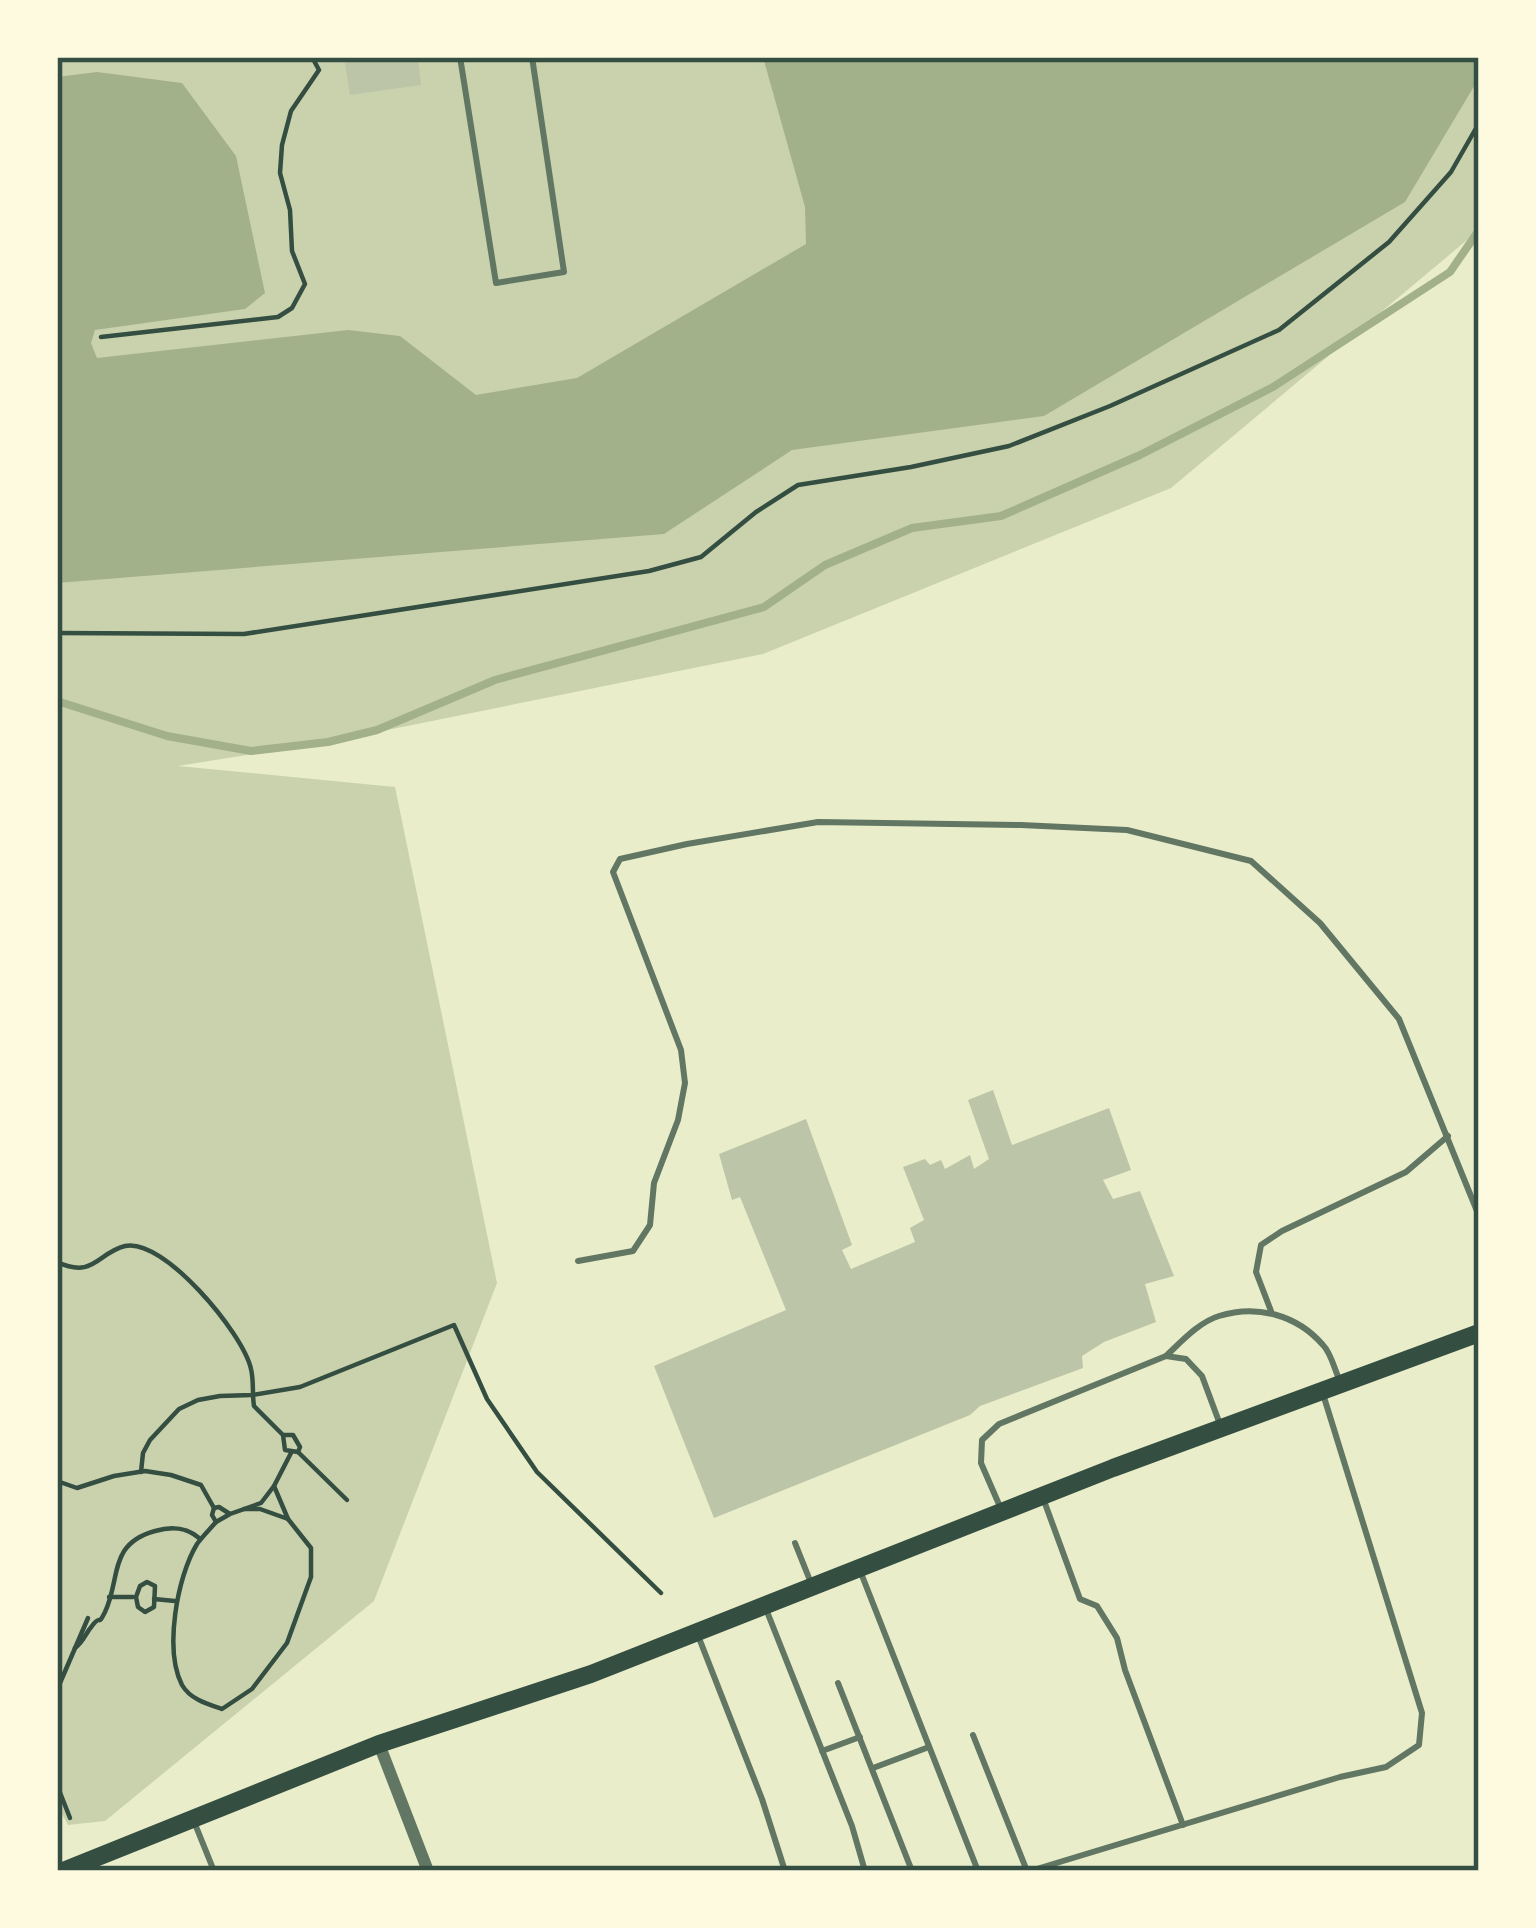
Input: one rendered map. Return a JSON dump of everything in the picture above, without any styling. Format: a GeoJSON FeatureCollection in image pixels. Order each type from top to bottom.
{"type":"FeatureCollection","features":[{"type":"Feature","properties":{"kind":"main road"},"geometry":{"type":"LineString","coordinates":[[63,1871],[379,1744],[591,1674],[1042,1496],[1478,1336]]}},
{"type":"Feature","properties":{"kind":"street"},"geometry":{"type":"LineString","coordinates":[[379,1744],[428,1871]]}},
{"type":"Feature","properties":{"kind":"lane"},"geometry":{"type":"LineString","coordinates":[[460,57],[496,283],[564,272],[532,57]]}},
{"type":"Feature","properties":{"kind":"lane"},"geometry":{"type":"LineString","coordinates":[[578,1261],[633,1251],[650,1225],[654,1183],[678,1120],[685,1083],[681,1050],[614,872],[620,860],[818,823],[1127,830],[1251,861],[1320,923],[1399,1019],[1479,1216]]}},
{"type":"Feature","properties":{"kind":"lane"},"geometry":{"type":"LineString","coordinates":[[1271,1310],[1256,1273],[1262,1245],[1406,1172],[1448,1136]]}},
{"type":"Feature","properties":{"kind":"lane"},"geometry":{"type":"LineString","coordinates":[[973,1736],[1029,1871],[1386,1767],[1419,1745],[1422,1713],[1332,1387],[1326,1347],[1271,1310],[1217,1316],[1166,1356],[999,1424],[982,1440],[981,1463],[1003,1512]]}},
{"type":"Feature","properties":{"kind":"lane"},"geometry":{"type":"LineString","coordinates":[[1166,1356],[1186,1359],[1202,1376],[1221,1428]]}},
{"type":"Feature","properties":{"kind":"lane"},"geometry":{"type":"LineString","coordinates":[[1042,1496],[1080,1599],[1097,1606],[1118,1638],[1124,1670],[1183,1825]]}},
{"type":"Feature","properties":{"kind":"lane"},"geometry":{"type":"LineString","coordinates":[[795,1543],[812,1587]]}},
{"type":"Feature","properties":{"kind":"lane"},"geometry":{"type":"LineString","coordinates":[[859,1568],[978,1871]]}},
{"type":"Feature","properties":{"kind":"lane"},"geometry":{"type":"LineString","coordinates":[[765,1605],[852,1826],[865,1871]]}},
{"type":"Feature","properties":{"kind":"lane"},"geometry":{"type":"LineString","coordinates":[[697,1632],[785,1871]]}},
{"type":"Feature","properties":{"kind":"lane"},"geometry":{"type":"LineString","coordinates":[[838,1683],[912,1871]]}},
{"type":"Feature","properties":{"kind":"lane"},"geometry":{"type":"LineString","coordinates":[[822,1751],[860,1737]]}},
{"type":"Feature","properties":{"kind":"lane"},"geometry":{"type":"LineString","coordinates":[[873,1768],[929,1747]]}},
{"type":"Feature","properties":{"kind":"lane"},"geometry":{"type":"LineString","coordinates":[[193,1819],[214,1871]]}},
{"type":"Feature","properties":{"kind":"path"},"geometry":{"type":"LineString","coordinates":[[101,338],[278,317],[292,308],[304,284],[292,251],[280,159],[291,111],[319,70],[312,57]]}},
{"type":"Feature","properties":{"kind":"path"},"geometry":{"type":"LineString","coordinates":[[57,633],[244,634],[649,571],[701,557],[798,485],[1009,446],[1280,330],[1389,242],[1451,172],[1479,123]]}},
{"type":"Feature","properties":{"kind":"path"},"geometry":{"type":"LineString","coordinates":[[57,1262],[86,1268],[128,1245],[145,1248],[205,1294],[227,1320],[252,1370],[254,1406],[283,1435],[285,1450],[347,1500]]}},
{"type":"Feature","properties":{"kind":"path"},"geometry":{"type":"LineString","coordinates":[[141,1472],[150,1440],[179,1409],[198,1400],[300,1388],[454,1324],[487,1400],[537,1472],[661,1593]]}},
{"type":"Feature","properties":{"kind":"path"},"geometry":{"type":"LineString","coordinates":[[274,1486],[288,1519],[311,1548],[311,1577],[287,1643],[252,1689],[222,1709],[199,1702],[182,1686],[174,1650],[176,1601],[201,1540],[216,1522],[261,1503],[300,1447],[293,1436],[283,1435]]}},
{"type":"Feature","properties":{"kind":"path"},"geometry":{"type":"LineString","coordinates":[[57,1481],[77,1488],[141,1472],[171,1475],[200,1485],[214,1508],[216,1522]]}},
{"type":"Feature","properties":{"kind":"path"},"geometry":{"type":"LineString","coordinates":[[214,1508],[230,1514]]}},
{"type":"Feature","properties":{"kind":"path"},"geometry":{"type":"LineString","coordinates":[[244,1509],[288,1519]]}},
{"type":"Feature","properties":{"kind":"path"},"geometry":{"type":"LineString","coordinates":[[75,1648],[106,1610],[125,1547],[140,1535],[170,1527],[201,1540]]}},
{"type":"Feature","properties":{"kind":"path"},"geometry":{"type":"LineString","coordinates":[[147,1582],[155,1586],[154,1599],[154,1607],[146,1612],[138,1607],[140,1586],[147,1582]]}},
{"type":"Feature","properties":{"kind":"path"},"geometry":{"type":"LineString","coordinates":[[109,1597],[136,1597]]}},
{"type":"Feature","properties":{"kind":"path"},"geometry":{"type":"LineString","coordinates":[[154,1599],[176,1601]]}},
{"type":"Feature","properties":{"kind":"path"},"geometry":{"type":"LineString","coordinates":[[57,1690],[88,1618]]}},
{"type":"Feature","properties":{"kind":"path"},"geometry":{"type":"LineString","coordinates":[[57,1785],[70,1818]]}},
{"type":"Feature","properties":{"kind":"shaded area"},"geometry":{"type":"Polygon","coordinates":[[[57,57],[1479,57],[1479,230],[1171,488],[763,654],[328,742],[178,766],[395,787],[497,1283],[374,1601],[105,1821],[68,1825],[57,1805],[57,57]]]}},
{"type":"Feature","properties":{"kind":"shaded area"},"geometry":{"type":"Polygon","coordinates":[[[763,57],[1479,57],[1479,78],[1405,202],[1044,416],[792,450],[664,534],[57,583],[57,77],[97,72],[182,83],[236,156],[265,293],[245,309],[95,330],[91,343],[97,358],[348,330],[400,336],[476,395],[577,378],[806,244],[805,207],[763,57]]]}},
{"type":"Feature","properties":{"kind":"building"},"geometry":{"type":"Polygon","coordinates":[[[344,57],[418,57],[421,85],[350,95],[344,57]]]}},
{"type":"Feature","properties":{"kind":"building"},"geometry":{"type":"Polygon","coordinates":[[[993,1090],[1012,1145],[1109,1108],[1131,1170],[1103,1180],[1113,1199],[1140,1191],[1174,1276],[1145,1284],[1156,1322],[1104,1342],[1082,1356],[1083,1368],[714,1518],[654,1366],[786,1310],[740,1197],[732,1200],[719,1154],[806,1119],[852,1245],[842,1250],[851,1269],[915,1242],[910,1228],[924,1220],[903,1167],[925,1159],[930,1165],[941,1160],[945,1169],[970,1155],[974,1169],[989,1159],[968,1100],[993,1090]]]}},
{"type":"Feature","properties":{"kind":"waterway"},"geometry":{"type":"LineString","coordinates":[[57,701],[167,736],[251,751],[328,742],[377,730],[495,680],[764,607],[825,565],[912,528],[1001,516],[1140,455],[1273,387],[1450,272],[1479,230]]}}]}
